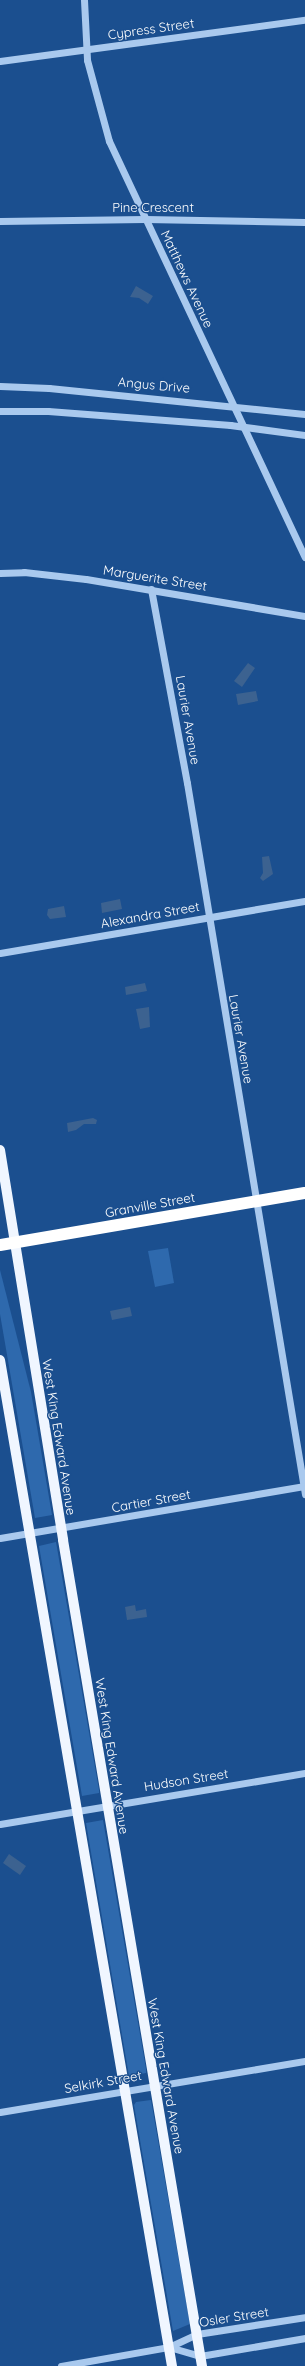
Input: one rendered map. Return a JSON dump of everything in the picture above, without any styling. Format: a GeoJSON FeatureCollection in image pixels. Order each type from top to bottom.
{"type":"FeatureCollection","features":[{"type":"Feature","properties":{"kind":"highway","name":"Granville Street"},"geometry":{"type":"LineString","coordinates":[[0,1244],[305,1193]]}},
{"type":"Feature","properties":{"kind":"main road","name":"West King Edward Avenue"},"geometry":{"type":"LineString","coordinates":[[0,1150],[61,1528],[201,2361]]}},
{"type":"Feature","properties":{"kind":"main road"},"geometry":{"type":"LineString","coordinates":[[0,1360],[79,1810],[172,2366]]}},
{"type":"Feature","properties":{"kind":"street","name":"Matthews Avenue"},"geometry":{"type":"LineString","coordinates":[[84,0],[86,49],[94,93],[108,141],[305,557]]}},
{"type":"Feature","properties":{"kind":"street","name":"Cypress Street"},"geometry":{"type":"LineString","coordinates":[[0,61],[305,20]]}},
{"type":"Feature","properties":{"kind":"street","name":"Pine Crescent"},"geometry":{"type":"LineString","coordinates":[[0,221],[144,219],[305,222]]}},
{"type":"Feature","properties":{"kind":"street","name":"Angus Drive"},"geometry":{"type":"LineString","coordinates":[[0,386],[49,388],[234,405],[305,414]]}},
{"type":"Feature","properties":{"kind":"street"},"geometry":{"type":"LineString","coordinates":[[0,411],[48,411],[243,426],[305,435]]}},
{"type":"Feature","properties":{"kind":"street","name":"Marguerite Street"},"geometry":{"type":"LineString","coordinates":[[0,573],[24,572],[151,589],[305,616]]}},
{"type":"Feature","properties":{"kind":"street","name":"Laurier Avenue"},"geometry":{"type":"LineString","coordinates":[[151,589],[187,783],[208,917],[305,1494]]}},
{"type":"Feature","properties":{"kind":"street","name":"Alexandra Street"},"geometry":{"type":"LineString","coordinates":[[0,953],[305,901]]}},
{"type":"Feature","properties":{"kind":"street","name":"Cartier Street"},"geometry":{"type":"LineString","coordinates":[[0,1538],[304,1486]]}},
{"type":"Feature","properties":{"kind":"street","name":"Hudson Street"},"geometry":{"type":"LineString","coordinates":[[0,1824],[305,1773]]}},
{"type":"Feature","properties":{"kind":"street","name":"Selkirk Street"},"geometry":{"type":"LineString","coordinates":[[0,2112],[305,2061]]}},
{"type":"Feature","properties":{"kind":"street","name":"Osler Street"},"geometry":{"type":"LineString","coordinates":[[61,2366],[169,2347],[197,2334],[305,2317]]}},
{"type":"Feature","properties":{"kind":"street","name":"Osler Street"},"geometry":{"type":"LineString","coordinates":[[169,2347],[201,2361],[305,2338]]}},
{"type":"Feature","properties":{"kind":"shaded area"},"geometry":{"type":"Polygon","coordinates":[[[136,286],[153,296],[148,304],[139,298],[130,297],[136,286]]]}},
{"type":"Feature","properties":{"kind":"shaded area"},"geometry":{"type":"Polygon","coordinates":[[[248,663],[255,668],[242,687],[234,681],[248,663]]]}},
{"type":"Feature","properties":{"kind":"shaded area"},"geometry":{"type":"Polygon","coordinates":[[[256,691],[258,701],[238,705],[236,694],[256,691]]]}},
{"type":"Feature","properties":{"kind":"shaded area"},"geometry":{"type":"Polygon","coordinates":[[[269,856],[273,874],[263,881],[260,878],[263,873],[262,857],[269,856]]]}},
{"type":"Feature","properties":{"kind":"shaded area"},"geometry":{"type":"Polygon","coordinates":[[[120,899],[122,909],[102,913],[101,903],[120,899]]]}},
{"type":"Feature","properties":{"kind":"shaded area"},"geometry":{"type":"Polygon","coordinates":[[[64,906],[66,917],[50,919],[47,915],[48,909],[64,906]]]}},
{"type":"Feature","properties":{"kind":"shaded area"},"geometry":{"type":"Polygon","coordinates":[[[145,983],[147,991],[126,995],[125,987],[145,983]]]}},
{"type":"Feature","properties":{"kind":"shaded area"},"geometry":{"type":"Polygon","coordinates":[[[149,1007],[150,1027],[140,1029],[136,1009],[149,1007]]]}},
{"type":"Feature","properties":{"kind":"shaded area"},"geometry":{"type":"Polygon","coordinates":[[[93,1118],[97,1120],[96,1124],[84,1124],[76,1130],[68,1132],[67,1123],[93,1118]]]}},
{"type":"Feature","properties":{"kind":"shaded area"},"geometry":{"type":"Polygon","coordinates":[[[168,1248],[174,1283],[155,1287],[148,1251],[168,1248]]]}},
{"type":"Feature","properties":{"kind":"shaded area"},"geometry":{"type":"Polygon","coordinates":[[[0,1270],[31,1392],[52,1515],[35,1518],[0,1314],[0,1270]]]}},
{"type":"Feature","properties":{"kind":"shaded area"},"geometry":{"type":"Polygon","coordinates":[[[130,1307],[132,1316],[112,1320],[110,1311],[130,1307]]]}},
{"type":"Feature","properties":{"kind":"shaded area"},"geometry":{"type":"Polygon","coordinates":[[[56,1542],[99,1790],[99,1793],[82,1796],[39,1546],[56,1542]]]}},
{"type":"Feature","properties":{"kind":"shaded area"},"geometry":{"type":"Polygon","coordinates":[[[135,1605],[136,1611],[146,1609],[147,1617],[127,1620],[125,1607],[135,1605]]]}},
{"type":"Feature","properties":{"kind":"shaded area"},"geometry":{"type":"Polygon","coordinates":[[[103,1820],[146,2069],[146,2073],[129,2076],[86,1823],[103,1820]]]}},
{"type":"Feature","properties":{"kind":"shaded area"},"geometry":{"type":"Polygon","coordinates":[[[9,1854],[26,1866],[20,1875],[3,1863],[9,1854]]]}},
{"type":"Feature","properties":{"kind":"shaded area"},"geometry":{"type":"Polygon","coordinates":[[[151,2100],[190,2324],[173,2331],[134,2105],[136,2102],[151,2100]]]}}]}
